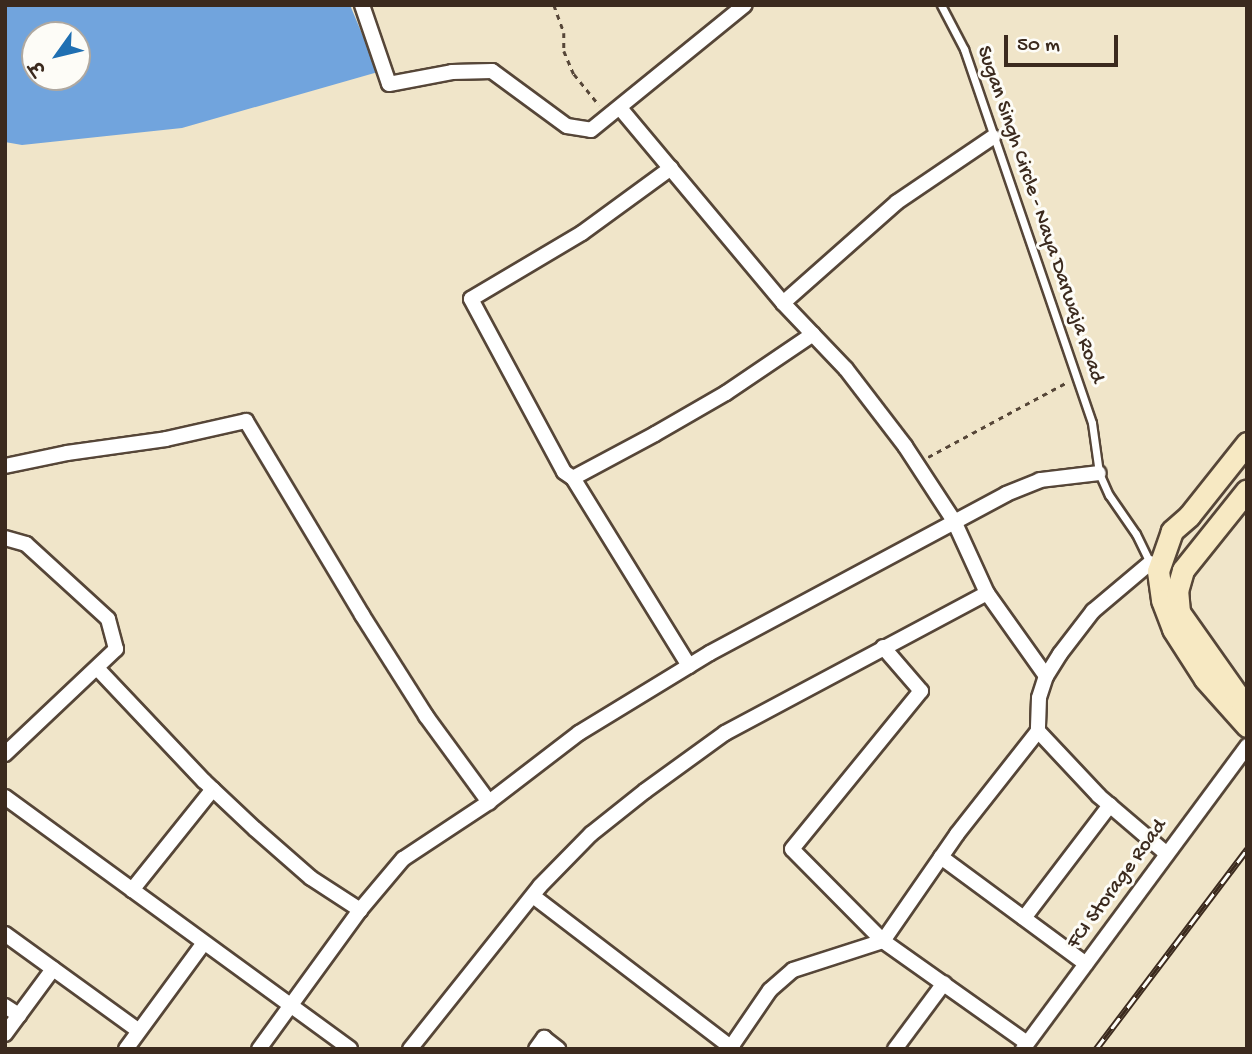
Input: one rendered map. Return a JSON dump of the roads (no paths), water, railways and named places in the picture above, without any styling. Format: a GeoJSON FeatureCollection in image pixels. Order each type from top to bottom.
{"type":"FeatureCollection","features":[{"type":"Feature","properties":{"kind":"main road"},"geometry":{"type":"LineString","coordinates":[[1247,443],[1189,516],[1172,531],[1158,571],[1154,571],[1162,600],[1188,655],[1247,726]]}},
{"type":"Feature","properties":{"kind":"main road"},"geometry":{"type":"LineString","coordinates":[[1247,458],[1174,551],[1165,582],[1166,597],[1187,641],[1211,679],[1247,719]]}},
{"type":"Feature","properties":{"kind":"main road"},"geometry":{"type":"LineString","coordinates":[[1247,490],[1183,570],[1177,591],[1179,612],[1247,707]]}},
{"type":"Feature","properties":{"kind":"street"},"geometry":{"type":"LineString","coordinates":[[364,6],[388,85],[452,72],[492,71],[567,126],[591,130],[745,5]]}},
{"type":"Feature","properties":{"kind":"street"},"geometry":{"type":"LineString","coordinates":[[620,108],[783,303],[846,369],[954,521],[986,593],[1046,676]]}},
{"type":"Feature","properties":{"kind":"street"},"geometry":{"type":"LineString","coordinates":[[783,303],[897,202],[993,137]]}},
{"type":"Feature","properties":{"kind":"street"},"geometry":{"type":"LineString","coordinates":[[671,167],[582,233],[471,299],[564,472],[573,478],[689,666]]}},
{"type":"Feature","properties":{"kind":"street"},"geometry":{"type":"LineString","coordinates":[[573,478],[726,393],[813,334]]}},
{"type":"Feature","properties":{"kind":"street"},"geometry":{"type":"LineString","coordinates":[[5,466],[68,453],[166,439],[246,421],[426,716],[489,802]]}},
{"type":"Feature","properties":{"kind":"street"},"geometry":{"type":"LineString","coordinates":[[259,1049],[360,910],[403,859],[489,802],[579,733],[689,666],[954,521],[1040,480],[1099,473]]}},
{"type":"Feature","properties":{"kind":"street"},"geometry":{"type":"LineString","coordinates":[[5,538],[26,544],[108,619],[116,649],[5,754]]}},
{"type":"Feature","properties":{"kind":"street"},"geometry":{"type":"LineString","coordinates":[[533,896],[732,1048],[770,990],[793,970],[883,941],[941,857],[1038,731],[1039,698],[1046,676],[1093,611],[1154,571]]}},
{"type":"Feature","properties":{"kind":"street"},"geometry":{"type":"LineString","coordinates":[[410,1049],[533,896],[592,834],[724,733],[986,593]]}},
{"type":"Feature","properties":{"kind":"street"},"geometry":{"type":"LineString","coordinates":[[883,647],[921,691],[792,849],[883,941],[1025,1046]]}},
{"type":"Feature","properties":{"kind":"street"},"geometry":{"type":"LineString","coordinates":[[97,668],[213,789],[311,878],[360,910]]}},
{"type":"Feature","properties":{"kind":"street"},"geometry":{"type":"LineString","coordinates":[[1038,731],[1110,805],[1167,854]]}},
{"type":"Feature","properties":{"kind":"street","name":"FCI Storage Road"},"geometry":{"type":"LineString","coordinates":[[1025,1046],[1247,746]]}},
{"type":"Feature","properties":{"kind":"street"},"geometry":{"type":"LineString","coordinates":[[132,890],[213,789]]}},
{"type":"Feature","properties":{"kind":"street"},"geometry":{"type":"LineString","coordinates":[[5,797],[203,944],[292,1004],[350,1049]]}},
{"type":"Feature","properties":{"kind":"street"},"geometry":{"type":"LineString","coordinates":[[1024,918],[1110,805]]}},
{"type":"Feature","properties":{"kind":"street"},"geometry":{"type":"LineString","coordinates":[[941,857],[1086,964]]}},
{"type":"Feature","properties":{"kind":"street"},"geometry":{"type":"LineString","coordinates":[[5,934],[139,1031]]}},
{"type":"Feature","properties":{"kind":"street"},"geometry":{"type":"LineString","coordinates":[[126,1049],[203,944]]}},
{"type":"Feature","properties":{"kind":"street"},"geometry":{"type":"LineString","coordinates":[[5,1034],[53,969]]}},
{"type":"Feature","properties":{"kind":"street"},"geometry":{"type":"LineString","coordinates":[[895,1049],[944,984]]}},
{"type":"Feature","properties":{"kind":"street"},"geometry":{"type":"LineString","coordinates":[[5,1006],[19,1015]]}},
{"type":"Feature","properties":{"kind":"street"},"geometry":{"type":"LineString","coordinates":[[536,1049],[544,1038],[558,1049]]}},
{"type":"Feature","properties":{"kind":"lane","name":"Sugan Singh Circle - Naya Darwaja Road"},"geometry":{"type":"LineString","coordinates":[[941,5],[964,49],[1076,377],[1096,440],[1099,473]]}},
{"type":"Feature","properties":{"kind":"lane"},"geometry":{"type":"LineString","coordinates":[[1099,473],[1109,495],[1136,534],[1154,571]]}},
{"type":"Feature","properties":{"kind":"water"},"geometry":{"type":"Polygon","coordinates":[[[5,5],[350,5],[378,72],[182,128],[22,145],[5,142],[5,5]]]}},
{"type":"Feature","properties":{"kind":"railway"},"geometry":{"type":"LineString","coordinates":[[1096,1049],[1247,849]]}}]}
